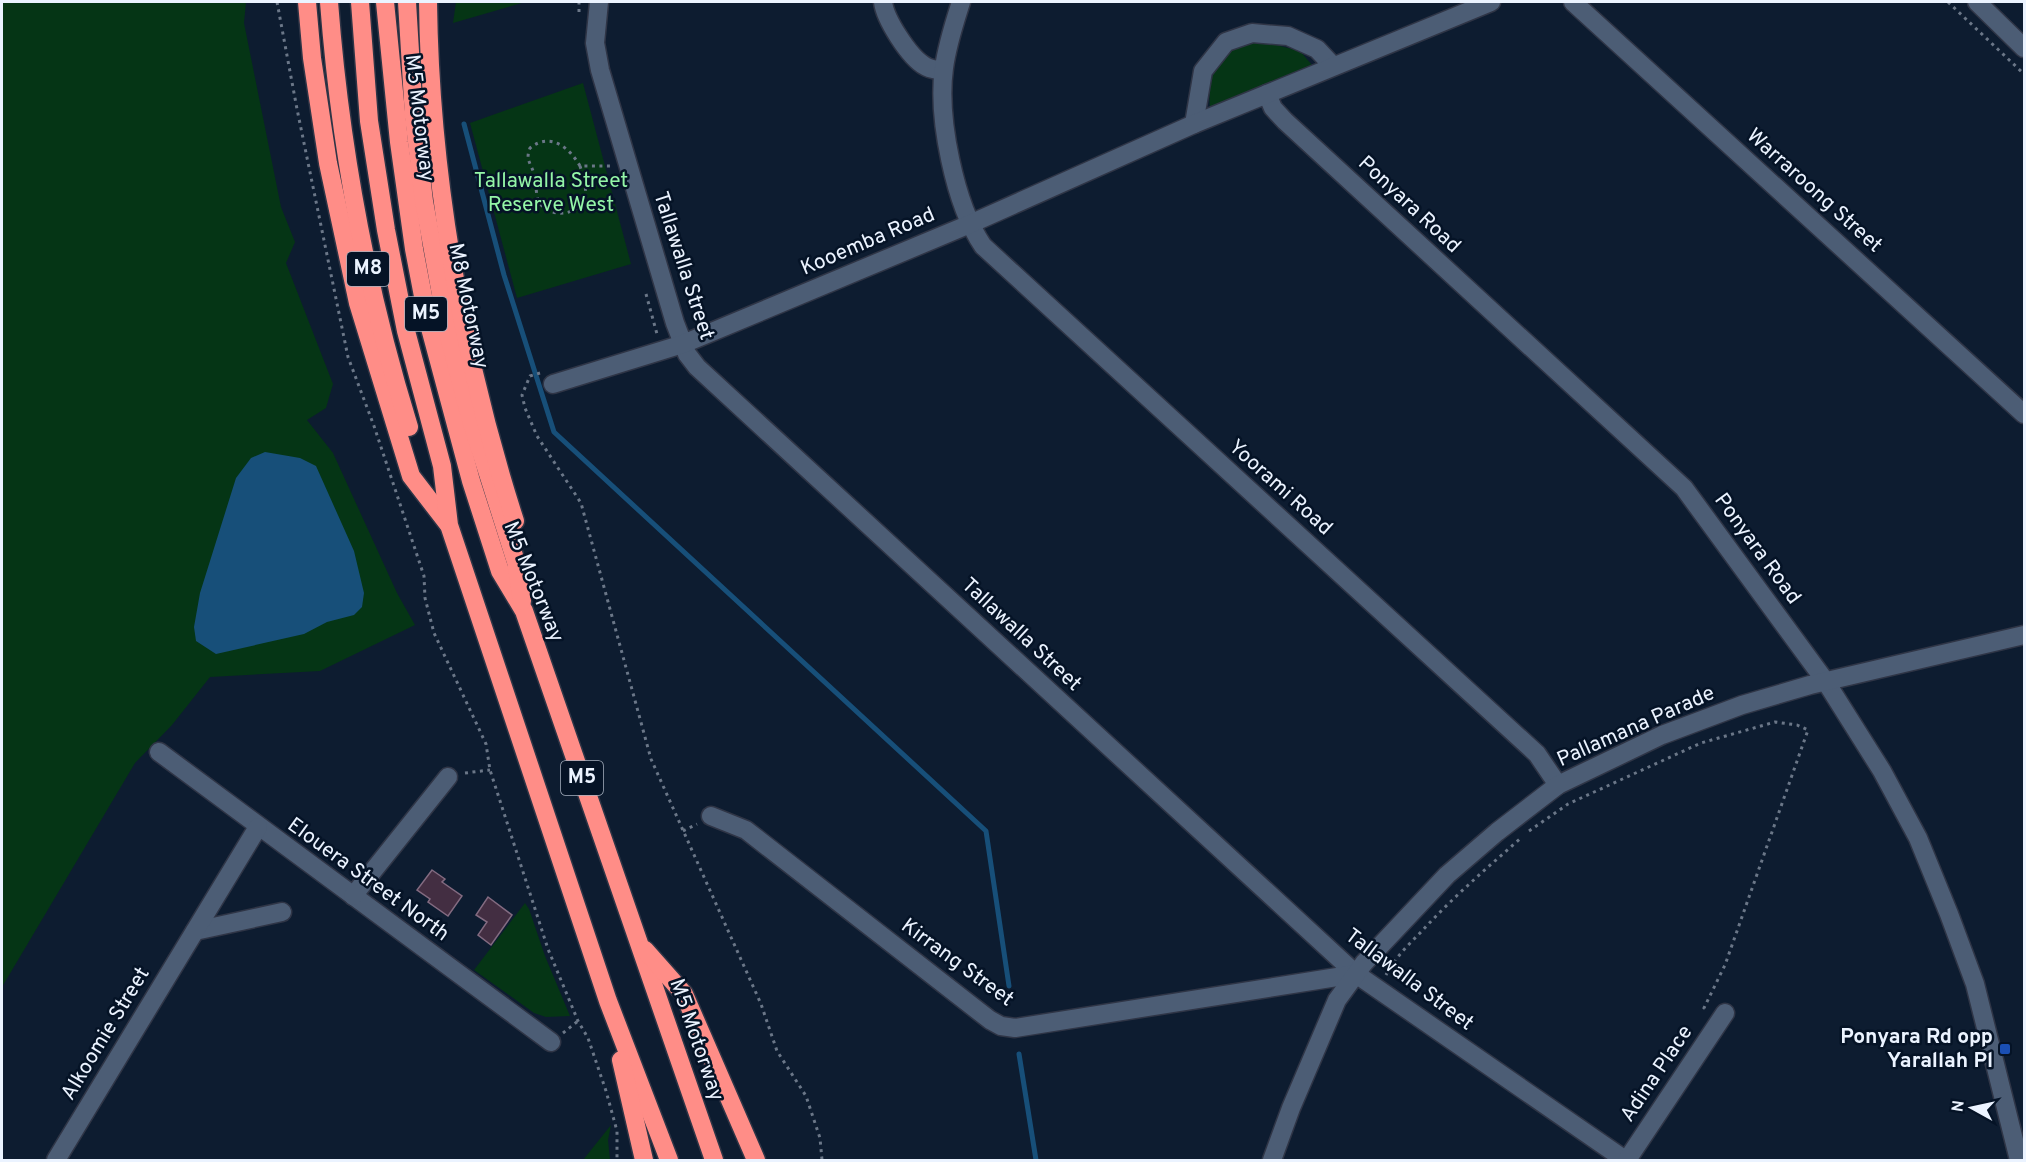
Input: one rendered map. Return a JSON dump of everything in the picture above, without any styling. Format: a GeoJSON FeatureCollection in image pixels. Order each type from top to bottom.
{"type":"FeatureCollection","features":[{"type":"Feature","properties":{"kind":"highway"},"geometry":{"type":"LineString","coordinates":[[307,2],[312,58],[328,163],[358,303],[411,476],[449,525]]}},
{"type":"Feature","properties":{"kind":"highway","name":"M8"},"geometry":{"type":"LineString","coordinates":[[329,2],[347,168],[381,328],[423,472],[449,525]]}},
{"type":"Feature","properties":{"kind":"highway","name":"M5"},"geometry":{"type":"LineString","coordinates":[[360,2],[369,121],[386,230],[406,332],[442,466],[449,525],[608,1001],[669,1161]]}},
{"type":"Feature","properties":{"kind":"highway","name":"M5 Motorway"},"geometry":{"type":"LineString","coordinates":[[385,2],[399,142],[414,249],[427,317],[471,481],[500,571],[524,611],[714,1161]]}},
{"type":"Feature","properties":{"kind":"highway","name":"M8 Motorway"},"geometry":{"type":"LineString","coordinates":[[407,2],[414,117],[424,201],[442,300],[473,428],[516,562],[524,611]]}},
{"type":"Feature","properties":{"kind":"highway"},"geometry":{"type":"LineString","coordinates":[[428,2],[434,116],[446,217],[467,337],[496,456],[527,557],[524,611]]}},
{"type":"Feature","properties":{"kind":"highway"},"geometry":{"type":"LineString","coordinates":[[639,944],[684,994],[756,1161]]}},
{"type":"Feature","properties":{"kind":"highway"},"geometry":{"type":"LineString","coordinates":[[608,1001],[644,1161]]}},
{"type":"Feature","properties":{"kind":"street","name":"Tallawalla Street"},"geometry":{"type":"LineString","coordinates":[[599,2],[595,43],[600,70],[683,344],[697,367],[1356,974],[1626,1161]]}},
{"type":"Feature","properties":{"kind":"street"},"geometry":{"type":"LineString","coordinates":[[883,2],[883,8],[893,28],[911,52],[925,67],[943,71]]}},
{"type":"Feature","properties":{"kind":"street","name":"Yoorami Road"},"geometry":{"type":"LineString","coordinates":[[961,2],[950,36],[943,71],[944,115],[948,157],[970,224],[982,246],[1537,754],[1558,785]]}},
{"type":"Feature","properties":{"kind":"street","name":"Kooemba Road"},"geometry":{"type":"LineString","coordinates":[[553,384],[683,344],[970,224],[1194,124],[1491,2]]}},
{"type":"Feature","properties":{"kind":"street","name":"Warraroong Street"},"geometry":{"type":"LineString","coordinates":[[1573,2],[2025,414]]}},
{"type":"Feature","properties":{"kind":"street"},"geometry":{"type":"LineString","coordinates":[[1977,2],[2025,48]]}},
{"type":"Feature","properties":{"kind":"street"},"geometry":{"type":"LineString","coordinates":[[1194,124],[1203,71],[1226,42],[1252,33],[1288,36],[1317,49],[1333,66]]}},
{"type":"Feature","properties":{"kind":"street","name":"Ponyara Road"},"geometry":{"type":"LineString","coordinates":[[1267,94],[1273,108],[1285,121],[1684,488],[1827,682],[1882,771],[1918,838],[1949,914],[1975,984],[2019,1161]]}},
{"type":"Feature","properties":{"kind":"street","name":"Pallamana Parade"},"geometry":{"type":"LineString","coordinates":[[1272,1161],[1291,1108],[1337,1000],[1356,974],[1393,931],[1447,875],[1497,832],[1558,785],[1662,735],[1742,705],[2025,634]]}},
{"type":"Feature","properties":{"kind":"street","name":"Elouera Street North"},"geometry":{"type":"LineString","coordinates":[[159,752],[551,1042]]}},
{"type":"Feature","properties":{"kind":"street"},"geometry":{"type":"LineString","coordinates":[[353,896],[448,777]]}},
{"type":"Feature","properties":{"kind":"street","name":"Kirrang Street"},"geometry":{"type":"LineString","coordinates":[[711,816],[746,830],[990,1020],[1001,1026],[1015,1028],[1356,974]]}},
{"type":"Feature","properties":{"kind":"street","name":"Alkoomie Street"},"geometry":{"type":"LineString","coordinates":[[56,1161],[258,827]]}},
{"type":"Feature","properties":{"kind":"street"},"geometry":{"type":"LineString","coordinates":[[195,931],[282,912]]}},
{"type":"Feature","properties":{"kind":"street","name":"Adina Place"},"geometry":{"type":"LineString","coordinates":[[1626,1161],[1723,1015]]}},
{"type":"Feature","properties":{"kind":"path"},"geometry":{"type":"LineString","coordinates":[[1948,2],[2025,74]]}},
{"type":"Feature","properties":{"kind":"path"},"geometry":{"type":"LineString","coordinates":[[543,141],[556,142],[570,151],[580,166],[586,188],[579,206],[564,213],[554,213],[542,206],[537,198],[534,174],[527,160],[530,148],[543,141]]}},
{"type":"Feature","properties":{"kind":"path"},"geometry":{"type":"LineString","coordinates":[[580,166],[611,165]]}},
{"type":"Feature","properties":{"kind":"path"},"geometry":{"type":"LineString","coordinates":[[536,374],[530,376],[522,395],[525,408],[537,436],[581,503],[651,759],[761,1004],[777,1051],[806,1096],[820,1138],[822,1161]]}},
{"type":"Feature","properties":{"kind":"path"},"geometry":{"type":"LineString","coordinates":[[1377,989],[1390,967],[1447,903],[1524,835],[1568,804],[1701,743],[1775,722],[1797,724],[1808,730],[1725,965],[1704,1008],[1723,1015]]}},
{"type":"Feature","properties":{"kind":"path"},"geometry":{"type":"LineString","coordinates":[[448,777],[478,770],[490,770],[548,949],[588,1038],[606,1091],[617,1131],[616,1161]]}},
{"type":"Feature","properties":{"kind":"green space"},"geometry":{"type":"Polygon","coordinates":[[[2,2],[246,2],[244,23],[281,207],[295,242],[286,263],[333,384],[326,408],[307,420],[333,453],[397,593],[415,625],[320,671],[210,677],[172,725],[135,763],[2,987],[2,2]]]}},
{"type":"Feature","properties":{"kind":"green space"},"geometry":{"type":"Polygon","coordinates":[[[456,2],[525,2],[453,23],[456,2]]]}},
{"type":"Feature","properties":{"kind":"green space"},"geometry":{"type":"Polygon","coordinates":[[[1248,42],[1276,45],[1300,51],[1312,65],[1210,108],[1212,76],[1219,62],[1232,48],[1248,42]]]}},
{"type":"Feature","properties":{"kind":"green space","name":"Tallawalla Street Reserve West"},"geometry":{"type":"Polygon","coordinates":[[[583,83],[631,264],[517,298],[470,123],[583,83]]]}},
{"type":"Feature","properties":{"kind":"green space"},"geometry":{"type":"Polygon","coordinates":[[[525,903],[570,1016],[546,1017],[534,1013],[474,970],[525,903]]]}},
{"type":"Feature","properties":{"kind":"green space"},"geometry":{"type":"Polygon","coordinates":[[[611,1125],[608,1140],[610,1160],[583,1160],[611,1125]]]}},
{"type":"Feature","properties":{"kind":"water"},"geometry":{"type":"Polygon","coordinates":[[[265,452],[300,458],[316,466],[354,551],[364,593],[362,607],[354,615],[327,622],[304,634],[216,654],[196,641],[194,627],[200,593],[236,478],[251,458],[265,452]]]}},
{"type":"Feature","properties":{"kind":"building"},"geometry":{"type":"Polygon","coordinates":[[[432,870],[445,879],[442,882],[462,896],[448,916],[428,902],[430,899],[417,890],[432,870]]]}},
{"type":"Feature","properties":{"kind":"building"},"geometry":{"type":"Polygon","coordinates":[[[488,897],[512,915],[491,945],[478,935],[487,922],[476,915],[488,897]]]}},
{"type":"Feature","properties":{"kind":"waterway"},"geometry":{"type":"LineString","coordinates":[[464,124],[504,275],[554,432],[986,831],[1009,986]]}},
{"type":"Feature","properties":{"kind":"waterway"},"geometry":{"type":"LineString","coordinates":[[1019,1054],[1036,1160]]}},
{"type":"Feature","properties":{"kind":"place","name":"Ponyara Rd opp Yarallah Pl"},"geometry":{"type":"Point","coordinates":[2005,1049]}}]}
